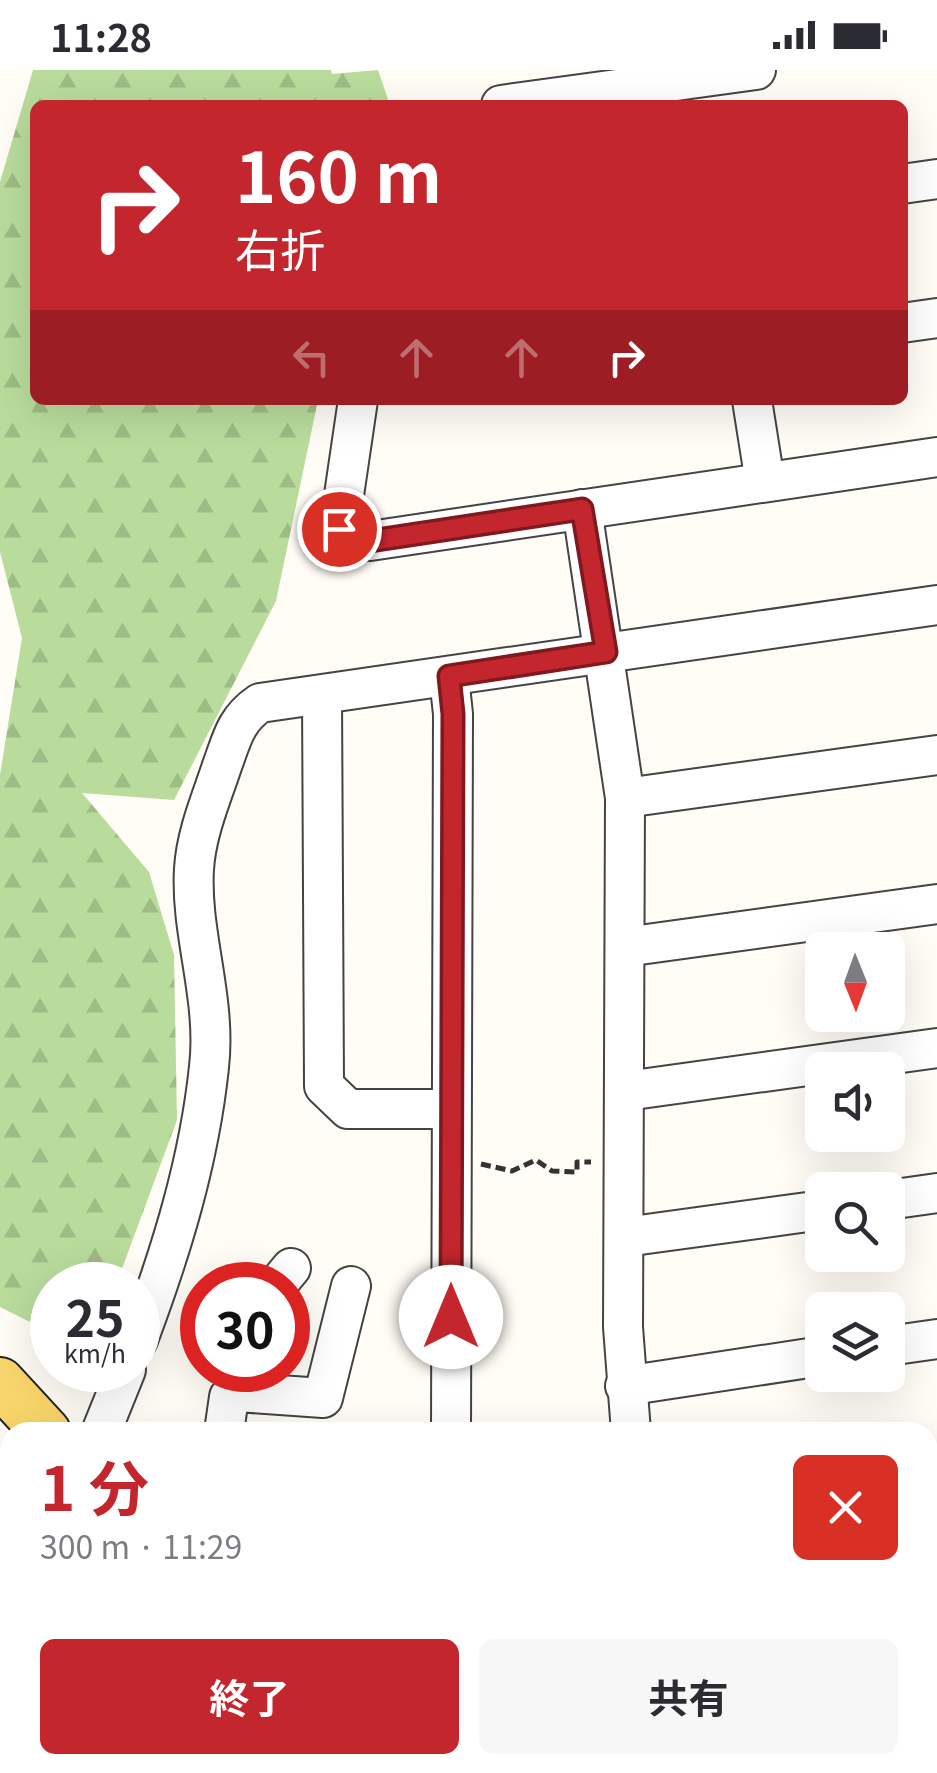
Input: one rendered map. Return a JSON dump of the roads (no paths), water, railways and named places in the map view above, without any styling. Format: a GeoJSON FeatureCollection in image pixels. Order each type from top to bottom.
{"type":"FeatureCollection","features":[{"type":"Feature","properties":{"kind":"main road"},"geometry":{"type":"LineString","coordinates":[[0,1382],[37,1422]]}},
{"type":"Feature","properties":{"kind":"street"},"geometry":{"type":"LineString","coordinates":[[526,100],[635,78],[707,91],[756,70]]}},
{"type":"Feature","properties":{"kind":"street"},"geometry":{"type":"LineString","coordinates":[[908,183],[937,179]]}},
{"type":"Feature","properties":{"kind":"street"},"geometry":{"type":"LineString","coordinates":[[908,322],[937,318]]}},
{"type":"Feature","properties":{"kind":"street"},"geometry":{"type":"LineString","coordinates":[[357,405],[339,529],[353,538],[370,541],[937,457]]}},
{"type":"Feature","properties":{"kind":"street"},"geometry":{"type":"LineString","coordinates":[[753,405],[765,482]]}},
{"type":"Feature","properties":{"kind":"street"},"geometry":{"type":"LineString","coordinates":[[582,509],[625,798],[625,1386],[630,1422]]}},
{"type":"Feature","properties":{"kind":"street"},"geometry":{"type":"LineString","coordinates":[[160,1280],[188,1185],[210,1064],[208,980],[194,870],[204,820],[239,717],[260,703],[937,605]]}},
{"type":"Feature","properties":{"kind":"street"},"geometry":{"type":"LineString","coordinates":[[449,676],[453,714],[451,1422]]}},
{"type":"Feature","properties":{"kind":"street"},"geometry":{"type":"LineString","coordinates":[[322,695],[324,1086],[348,1109],[451,1109]]}},
{"type":"Feature","properties":{"kind":"street"},"geometry":{"type":"LineString","coordinates":[[625,798],[937,755]]}},
{"type":"Feature","properties":{"kind":"street"},"geometry":{"type":"LineString","coordinates":[[625,947],[937,904]]}},
{"type":"Feature","properties":{"kind":"street"},"geometry":{"type":"LineString","coordinates":[[626,1091],[937,1048]]}},
{"type":"Feature","properties":{"kind":"street"},"geometry":{"type":"LineString","coordinates":[[905,1198],[937,1193]]}},
{"type":"Feature","properties":{"kind":"street"},"geometry":{"type":"LineString","coordinates":[[625,1237],[805,1212]]}},
{"type":"Feature","properties":{"kind":"street"},"geometry":{"type":"LineString","coordinates":[[293,1392],[323,1398],[351,1286]]}},
{"type":"Feature","properties":{"kind":"street"},"geometry":{"type":"LineString","coordinates":[[905,1344],[937,1339]]}},
{"type":"Feature","properties":{"kind":"street"},"geometry":{"type":"LineString","coordinates":[[625,1386],[805,1359]]}},
{"type":"Feature","properties":{"kind":"street"},"geometry":{"type":"LineString","coordinates":[[105,1422],[117,1392]]}},
{"type":"Feature","properties":{"kind":"street"},"geometry":{"type":"LineString","coordinates":[[224,1422],[231,1392]]}}]}
